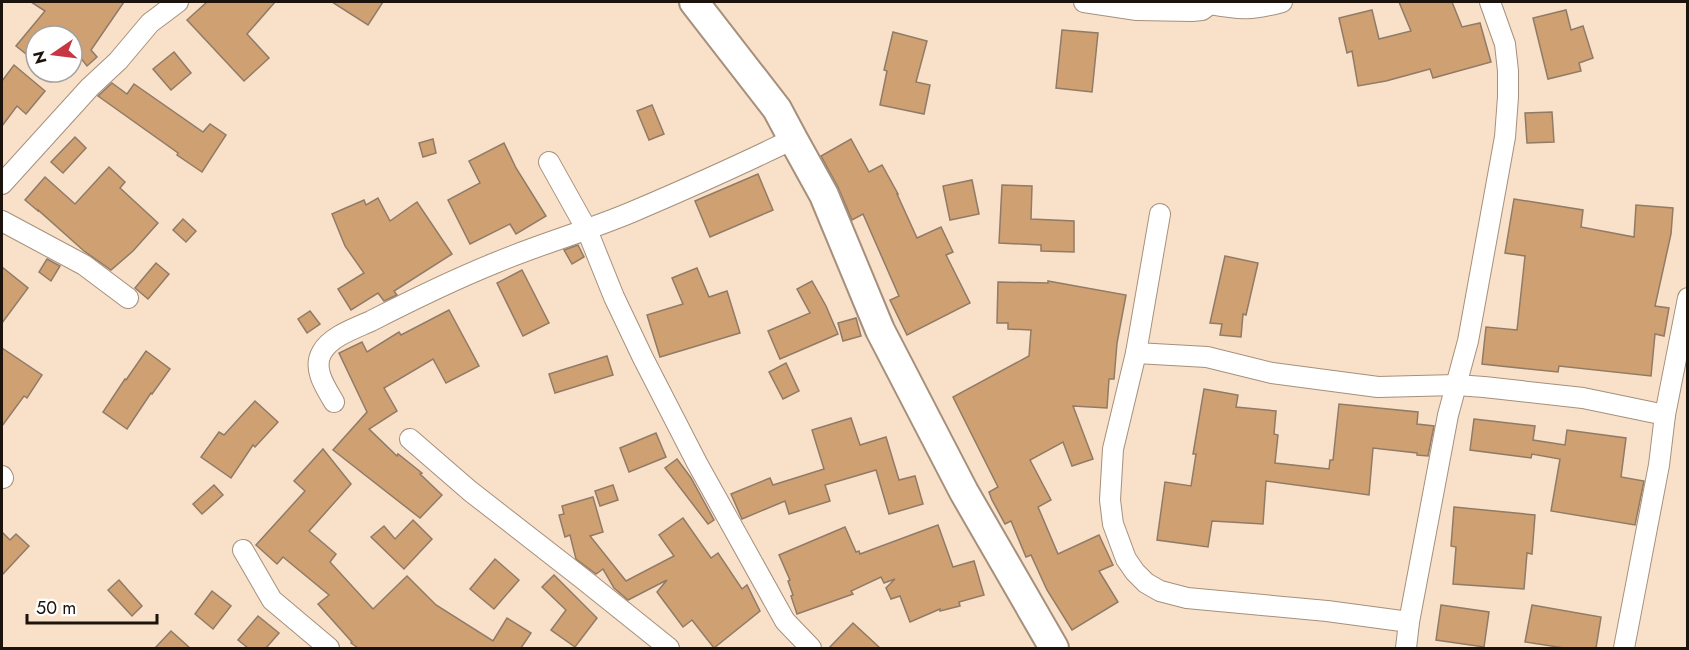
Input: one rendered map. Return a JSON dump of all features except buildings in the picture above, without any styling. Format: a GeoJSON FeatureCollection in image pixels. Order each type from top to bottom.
{"type":"FeatureCollection","features":[{"type":"Feature","properties":{"kind":"street"},"geometry":{"type":"LineString","coordinates":[[2,184],[90,87],[118,61],[150,23],[178,2]]}},
{"type":"Feature","properties":{"kind":"street"},"geometry":{"type":"LineString","coordinates":[[694,2],[777,109],[824,195],[880,330],[964,492],[1054,648]]}},
{"type":"Feature","properties":{"kind":"street"},"geometry":{"type":"LineString","coordinates":[[1084,2],[1148,10],[1192,11],[1202,10],[1212,3],[1238,9],[1250,9],[1282,2]]}},
{"type":"Feature","properties":{"kind":"street"},"geometry":{"type":"LineString","coordinates":[[1406,648],[1448,415],[1468,340],[1505,137],[1508,71],[1505,44],[1490,2]]}},
{"type":"Feature","properties":{"kind":"street"},"geometry":{"type":"LineString","coordinates":[[334,402],[321,379],[318,368],[321,352],[334,340],[405,303],[497,262],[586,230],[726,172],[793,139]]}},
{"type":"Feature","properties":{"kind":"street"},"geometry":{"type":"LineString","coordinates":[[549,162],[586,230],[638,348],[697,463],[784,621],[811,648]]}},
{"type":"Feature","properties":{"kind":"street"},"geometry":{"type":"LineString","coordinates":[[1160,214],[1136,353],[1113,449],[1110,500],[1113,524],[1126,559],[1146,583],[1160,591],[1187,598],[1327,611],[1409,622]]}},
{"type":"Feature","properties":{"kind":"street"},"geometry":{"type":"LineString","coordinates":[[2,221],[84,265],[128,298]]}},
{"type":"Feature","properties":{"kind":"street"},"geometry":{"type":"LineString","coordinates":[[1624,648],[1688,298]]}},
{"type":"Feature","properties":{"kind":"street"},"geometry":{"type":"LineString","coordinates":[[1136,353],[1207,357],[1272,374],[1378,387],[1456,385],[1583,398],[1665,415]]}},
{"type":"Feature","properties":{"kind":"street"},"geometry":{"type":"LineString","coordinates":[[410,439],[470,491],[669,648]]}},
{"type":"Feature","properties":{"kind":"street"},"geometry":{"type":"LineString","coordinates":[[243,550],[272,600],[329,648]]}}]}
